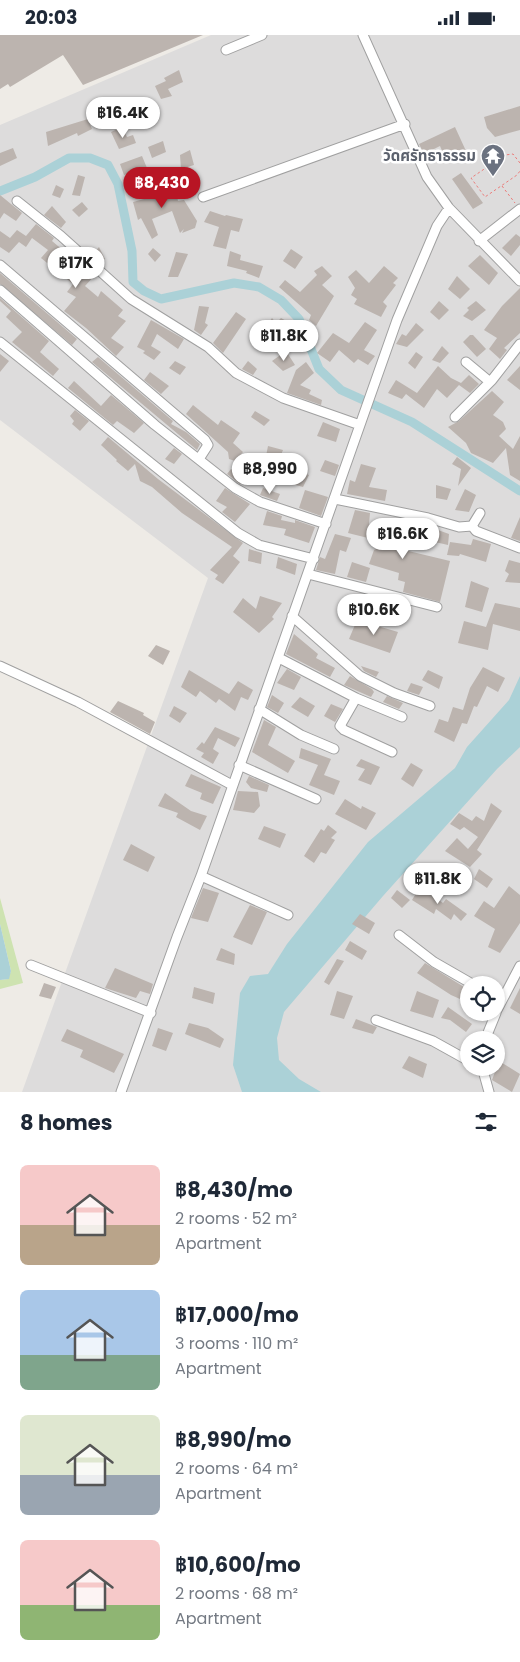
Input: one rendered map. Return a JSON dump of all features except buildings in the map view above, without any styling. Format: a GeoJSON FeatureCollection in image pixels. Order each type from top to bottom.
{"type":"FeatureCollection","features":[{"type":"Feature","properties":{"kind":"street"},"geometry":{"type":"LineString","coordinates":[[226,50],[262,35]]}},
{"type":"Feature","properties":{"kind":"street"},"geometry":{"type":"LineString","coordinates":[[363,35],[405,124],[427,177],[449,208],[479,241],[520,281]]}},
{"type":"Feature","properties":{"kind":"street"},"geometry":{"type":"LineString","coordinates":[[204,197],[405,124]]}},
{"type":"Feature","properties":{"kind":"street"},"geometry":{"type":"LineString","coordinates":[[17,201],[61,236],[131,299],[192,335],[220,357],[236,373],[283,398],[360,424]]}},
{"type":"Feature","properties":{"kind":"street"},"geometry":{"type":"LineString","coordinates":[[121,1092],[201,876],[397,320],[437,226],[449,208]]}},
{"type":"Feature","properties":{"kind":"street"},"geometry":{"type":"LineString","coordinates":[[479,241],[520,209]]}},
{"type":"Feature","properties":{"kind":"street"},"geometry":{"type":"LineString","coordinates":[[0,265],[205,440],[208,445],[199,459]]}},
{"type":"Feature","properties":{"kind":"street"},"geometry":{"type":"LineString","coordinates":[[0,290],[155,425],[235,488],[260,503],[326,524]]}},
{"type":"Feature","properties":{"kind":"street"},"geometry":{"type":"LineString","coordinates":[[0,342],[238,533],[259,545],[314,559]]}},
{"type":"Feature","properties":{"kind":"street"},"geometry":{"type":"LineString","coordinates":[[455,417],[490,382],[520,344]]}},
{"type":"Feature","properties":{"kind":"street"},"geometry":{"type":"LineString","coordinates":[[466,362],[490,382]]}},
{"type":"Feature","properties":{"kind":"street"},"geometry":{"type":"LineString","coordinates":[[335,499],[428,518],[460,527],[472,526]]}},
{"type":"Feature","properties":{"kind":"street"},"geometry":{"type":"LineString","coordinates":[[472,526],[480,513]]}},
{"type":"Feature","properties":{"kind":"street"},"geometry":{"type":"LineString","coordinates":[[472,526],[476,531],[520,548]]}},
{"type":"Feature","properties":{"kind":"street"},"geometry":{"type":"LineString","coordinates":[[308,574],[437,607]]}},
{"type":"Feature","properties":{"kind":"street"},"geometry":{"type":"LineString","coordinates":[[292,616],[360,676],[394,693],[430,706]]}},
{"type":"Feature","properties":{"kind":"street"},"geometry":{"type":"LineString","coordinates":[[278,658],[356,698],[402,717]]}},
{"type":"Feature","properties":{"kind":"street"},"geometry":{"type":"LineString","coordinates":[[0,666],[78,702],[232,785]]}},
{"type":"Feature","properties":{"kind":"street"},"geometry":{"type":"LineString","coordinates":[[356,698],[340,726],[344,730],[392,752]]}},
{"type":"Feature","properties":{"kind":"street"},"geometry":{"type":"LineString","coordinates":[[259,709],[301,735],[334,749]]}},
{"type":"Feature","properties":{"kind":"street"},"geometry":{"type":"LineString","coordinates":[[240,765],[316,799]]}},
{"type":"Feature","properties":{"kind":"street"},"geometry":{"type":"LineString","coordinates":[[201,876],[288,915]]}},
{"type":"Feature","properties":{"kind":"street"},"geometry":{"type":"LineString","coordinates":[[398,935],[434,962],[460,977]]}},
{"type":"Feature","properties":{"kind":"street"},"geometry":{"type":"LineString","coordinates":[[32,965],[150,1013]]}},
{"type":"Feature","properties":{"kind":"street"},"geometry":{"type":"LineString","coordinates":[[505,989],[520,965]]}},
{"type":"Feature","properties":{"kind":"street"},"geometry":{"type":"LineString","coordinates":[[376,1020],[433,1041],[460,1056]]}},
{"type":"Feature","properties":{"kind":"street"},"geometry":{"type":"LineString","coordinates":[[484,1076],[489,1092]]}},
{"type":"Feature","properties":{"kind":"path"},"geometry":{"type":"LineString","coordinates":[[520,163],[513,154],[505,155],[471,178],[485,197],[520,171]]}},
{"type":"Feature","properties":{"kind":"path"},"geometry":{"type":"LineString","coordinates":[[502,186],[520,209]]}},
{"type":"Feature","properties":{"kind":"shaded area"},"geometry":{"type":"Polygon","coordinates":[[[211,35],[520,35],[520,1092],[22,1092],[208,578],[0,420],[0,125],[211,35]]]}},
{"type":"Feature","properties":{"kind":"green space"},"geometry":{"type":"Polygon","coordinates":[[[0,898],[23,983],[0,989],[0,980],[8,979],[11,971],[0,924],[0,898]]]}},
{"type":"Feature","properties":{"kind":"water"},"geometry":{"type":"Polygon","coordinates":[[[520,676],[520,747],[497,769],[383,896],[284,1012],[277,1038],[279,1060],[299,1079],[321,1092],[242,1092],[233,1065],[240,993],[250,976],[268,974],[287,944],[368,842],[455,768],[467,747],[509,700],[520,676]]]}},
{"type":"Feature","properties":{"kind":"water"},"geometry":{"type":"Polygon","coordinates":[[[0,924],[11,971],[9,979],[0,980],[0,924]]]}},
{"type":"Feature","properties":{"kind":"waterway"},"geometry":{"type":"LineString","coordinates":[[0,191],[35,177],[69,158],[90,158],[108,165],[118,184],[132,251],[133,282],[144,291],[161,299],[234,283],[259,287],[281,300],[299,319],[319,369],[341,390],[412,422],[520,491]]}},
{"type":"Feature","properties":{"kind":"place","name":"วัดศรัทธาธรรม"},"geometry":{"type":"Point","coordinates":[493,177]}}]}
